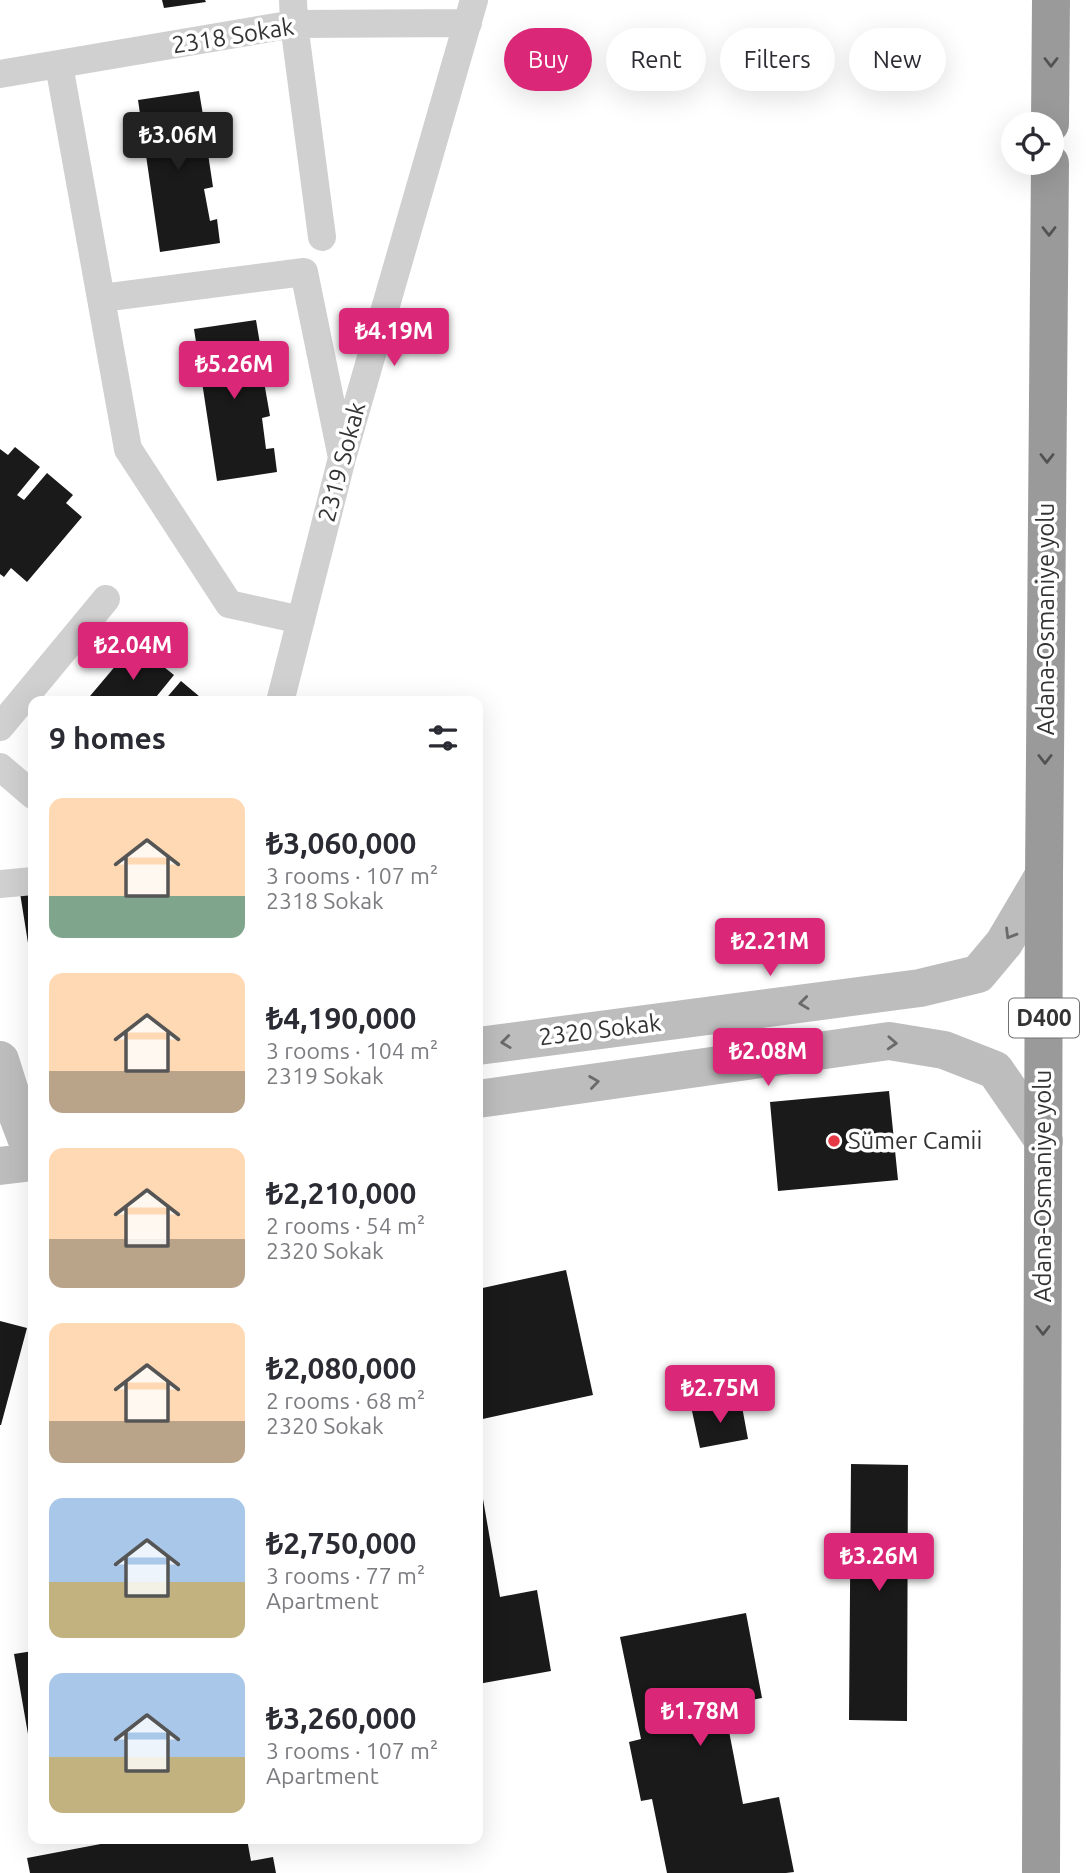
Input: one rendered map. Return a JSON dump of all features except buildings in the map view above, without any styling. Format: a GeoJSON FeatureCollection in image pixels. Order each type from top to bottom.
{"type":"FeatureCollection","features":[{"type":"Feature","properties":{"kind":"highway"},"geometry":{"type":"LineString","coordinates":[[1050,112],[1051,0]]}},
{"type":"Feature","properties":{"kind":"highway","name":"Adana-Osmaniye yolu"},"geometry":{"type":"LineString","coordinates":[[1041,1873],[1044,875],[1050,175]]}},
{"type":"Feature","properties":{"kind":"street","name":"2318 Sokak"},"geometry":{"type":"LineString","coordinates":[[0,74],[59,65],[293,12],[471,11]]}},
{"type":"Feature","properties":{"kind":"street","name":"2319 Sokak"},"geometry":{"type":"LineString","coordinates":[[282,696],[342,458],[471,11]]}},
{"type":"Feature","properties":{"kind":"street"},"geometry":{"type":"LineString","coordinates":[[293,12],[322,237]]}},
{"type":"Feature","properties":{"kind":"street"},"geometry":{"type":"LineString","coordinates":[[59,65],[128,449],[229,604],[301,620]]}},
{"type":"Feature","properties":{"kind":"street"},"geometry":{"type":"LineString","coordinates":[[102,298],[304,272],[342,458]]}},
{"type":"Feature","properties":{"kind":"street"},"geometry":{"type":"LineString","coordinates":[[0,727],[106,599]]}},
{"type":"Feature","properties":{"kind":"street"},"geometry":{"type":"LineString","coordinates":[[0,767],[28,791]]}},
{"type":"Feature","properties":{"kind":"street","name":"2320 Sokak"},"geometry":{"type":"LineString","coordinates":[[483,1045],[920,988],[978,974],[1004,943],[1044,875]]}},
{"type":"Feature","properties":{"kind":"street"},"geometry":{"type":"LineString","coordinates":[[0,884],[28,881]]}},
{"type":"Feature","properties":{"kind":"street","name":"2320 Sokak"},"geometry":{"type":"LineString","coordinates":[[483,1098],[889,1041],[944,1050],[995,1070],[1044,1141]]}},
{"type":"Feature","properties":{"kind":"street"},"geometry":{"type":"LineString","coordinates":[[0,1060],[28,1143]]}},
{"type":"Feature","properties":{"kind":"street"},"geometry":{"type":"LineString","coordinates":[[0,1166],[28,1162]]}},
{"type":"Feature","properties":{"kind":"place","name":"Sümer Camii"},"geometry":{"type":"Point","coordinates":[834,1141]}}]}
